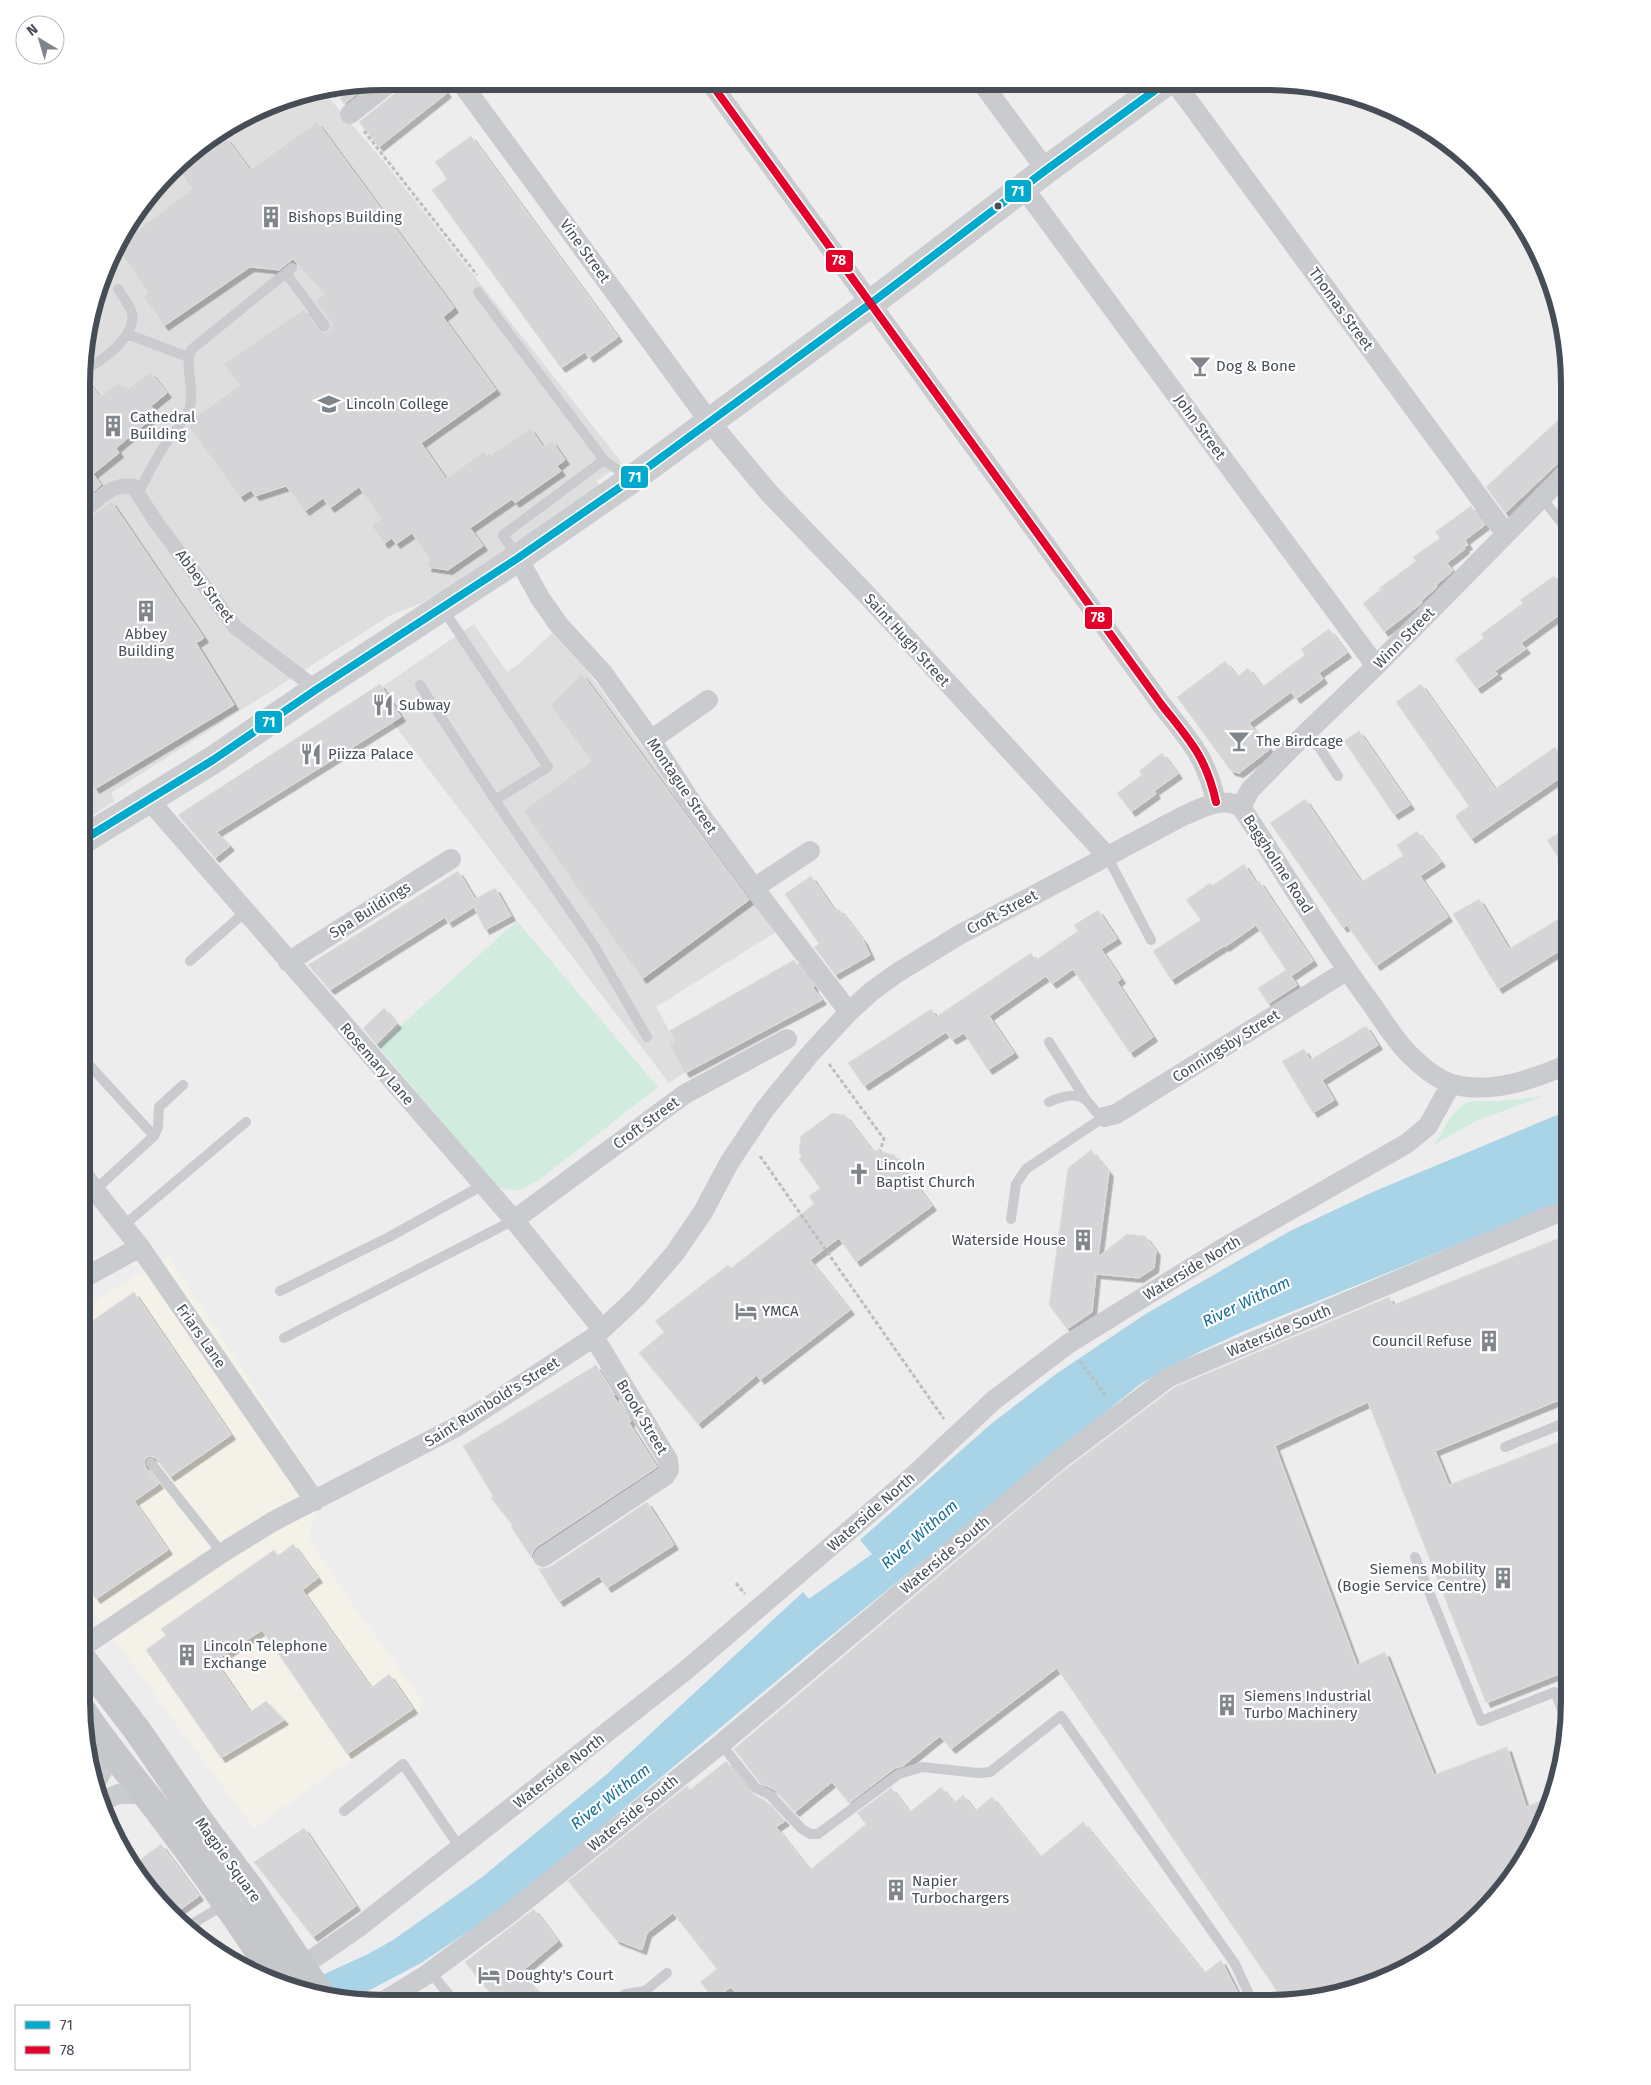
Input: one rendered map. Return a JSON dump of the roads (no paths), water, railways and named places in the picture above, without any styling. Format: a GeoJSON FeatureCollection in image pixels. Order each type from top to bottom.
{"type":"FeatureCollection","features":[{"type":"Feature","properties":{"kind":"main road"},"geometry":{"type":"LineString","coordinates":[[90,836],[213,760],[317,689],[518,558],[632,479],[870,304],[1046,170],[1157,90]]}},
{"type":"Feature","properties":{"kind":"main road","name":"Magpie Square"},"geometry":{"type":"LineString","coordinates":[[90,1669],[147,1744],[201,1823],[252,1891],[310,1980]]}},
{"type":"Feature","properties":{"kind":"main road","name":"Magpie Square"},"geometry":{"type":"LineString","coordinates":[[91,1724],[225,1904],[258,1961],[268,1971]]}},
{"type":"Feature","properties":{"kind":"street"},"geometry":{"type":"LineString","coordinates":[[350,114],[380,90]]}},
{"type":"Feature","properties":{"kind":"street","name":"Vine Street"},"geometry":{"type":"LineString","coordinates":[[466,90],[709,421]]}},
{"type":"Feature","properties":{"kind":"street"},"geometry":{"type":"LineString","coordinates":[[716,90],[1161,704],[1194,746],[1208,771],[1216,802]]}},
{"type":"Feature","properties":{"kind":"street"},"geometry":{"type":"LineString","coordinates":[[987,90],[1046,170]]}},
{"type":"Feature","properties":{"kind":"street","name":"Thomas Street"},"geometry":{"type":"LineString","coordinates":[[1180,90],[1506,534]]}},
{"type":"Feature","properties":{"kind":"street","name":"John Street"},"geometry":{"type":"LineString","coordinates":[[1023,188],[1376,666]]}},
{"type":"Feature","properties":{"kind":"street","name":"Saint Hugh Street"},"geometry":{"type":"LineString","coordinates":[[709,421],[770,494],[867,595],[1107,856]]}},
{"type":"Feature","properties":{"kind":"street","name":"Winn Street"},"geometry":{"type":"LineString","coordinates":[[1241,807],[1250,790],[1376,666],[1561,478]]}},
{"type":"Feature","properties":{"kind":"street"},"geometry":{"type":"LineString","coordinates":[[90,506],[111,488],[124,485],[135,490]]}},
{"type":"Feature","properties":{"kind":"street","name":"Abbey Street"},"geometry":{"type":"LineString","coordinates":[[135,490],[156,522],[235,627],[317,689]]}},
{"type":"Feature","properties":{"kind":"street","name":"Montague Street"},"geometry":{"type":"LineString","coordinates":[[518,558],[540,598],[559,625],[603,673],[694,806],[849,1012]]}},
{"type":"Feature","properties":{"kind":"street"},"geometry":{"type":"LineString","coordinates":[[650,740],[708,700]]}},
{"type":"Feature","properties":{"kind":"street","name":"Rosemary Lane"},"geometry":{"type":"LineString","coordinates":[[149,800],[514,1220],[598,1333]]}},
{"type":"Feature","properties":{"kind":"street","name":"Baggholme Road"},"geometry":{"type":"LineString","coordinates":[[1216,802],[1233,803],[1241,807],[1346,971],[1408,1053],[1427,1070],[1451,1084]]}},
{"type":"Feature","properties":{"kind":"street","name":"Croft Street"},"geometry":{"type":"LineString","coordinates":[[813,1051],[849,1012],[897,972],[959,935],[1107,856],[1183,816],[1216,802]]}},
{"type":"Feature","properties":{"kind":"street"},"geometry":{"type":"LineString","coordinates":[[754,888],[810,851]]}},
{"type":"Feature","properties":{"kind":"street","name":"Spa Buildings"},"geometry":{"type":"LineString","coordinates":[[288,962],[451,859]]}},
{"type":"Feature","properties":{"kind":"street","name":"Conningsby Street"},"geometry":{"type":"LineString","coordinates":[[1104,1117],[1110,1117],[1132,1104],[1346,971]]}},
{"type":"Feature","properties":{"kind":"street","name":"Croft Street"},"geometry":{"type":"LineString","coordinates":[[514,1220],[685,1094],[787,1039]]}},
{"type":"Feature","properties":{"kind":"street","name":"Saint Rumbold's Street"},"geometry":{"type":"LineString","coordinates":[[90,1642],[222,1553],[272,1522],[458,1426],[598,1333],[637,1297],[675,1252],[703,1212],[729,1163],[764,1109],[813,1051]]}},
{"type":"Feature","properties":{"kind":"street"},"geometry":{"type":"LineString","coordinates":[[1451,1084],[1472,1087],[1500,1087],[1540,1076],[1561,1067]]}},
{"type":"Feature","properties":{"kind":"street","name":"Waterside North"},"geometry":{"type":"LineString","coordinates":[[310,1980],[359,1926],[685,1671],[914,1475],[1002,1394],[1068,1344],[1220,1250],[1406,1144],[1428,1126],[1451,1084]]}},
{"type":"Feature","properties":{"kind":"street","name":"Friars Lane"},"geometry":{"type":"LineString","coordinates":[[90,1184],[140,1247],[315,1501]]}},
{"type":"Feature","properties":{"kind":"street","name":"Waterside South"},"geometry":{"type":"LineString","coordinates":[[394,1995],[430,1972],[510,1913],[721,1744],[1056,1462],[1169,1377],[1561,1211]]}},
{"type":"Feature","properties":{"kind":"street"},"geometry":{"type":"LineString","coordinates":[[90,1275],[140,1247]]}},
{"type":"Feature","properties":{"kind":"street","name":"Brook Street"},"geometry":{"type":"LineString","coordinates":[[543,1557],[665,1476],[669,1470],[668,1460],[598,1333]]}},
{"type":"Feature","properties":{"kind":"street"},"geometry":{"type":"LineString","coordinates":[[100,1776],[105,1765],[102,1739]]}},
{"type":"Feature","properties":{"kind":"street"},"geometry":{"type":"LineString","coordinates":[[107,1799],[118,1794],[145,1794]]}},
{"type":"Feature","properties":{"kind":"lane"},"geometry":{"type":"LineString","coordinates":[[135,490],[168,439],[182,424],[189,409],[191,378],[188,357],[198,343],[289,271],[325,326]]}},
{"type":"Feature","properties":{"kind":"lane"},"geometry":{"type":"LineString","coordinates":[[91,366],[108,356],[127,334],[132,325],[132,313],[118,289]]}},
{"type":"Feature","properties":{"kind":"lane"},"geometry":{"type":"LineString","coordinates":[[478,292],[604,460],[632,479]]}},
{"type":"Feature","properties":{"kind":"lane"},"geometry":{"type":"LineString","coordinates":[[127,334],[188,357]]}},
{"type":"Feature","properties":{"kind":"lane"},"geometry":{"type":"LineString","coordinates":[[518,558],[503,535],[604,460]]}},
{"type":"Feature","properties":{"kind":"lane"},"geometry":{"type":"LineString","coordinates":[[1541,497],[1561,521]]}},
{"type":"Feature","properties":{"kind":"lane"},"geometry":{"type":"LineString","coordinates":[[442,607],[548,767],[495,800]]}},
{"type":"Feature","properties":{"kind":"lane"},"geometry":{"type":"LineString","coordinates":[[420,685],[495,800],[593,944],[647,1037]]}},
{"type":"Feature","properties":{"kind":"lane"},"geometry":{"type":"LineString","coordinates":[[1304,735],[1318,747],[1338,776]]}},
{"type":"Feature","properties":{"kind":"lane"},"geometry":{"type":"LineString","coordinates":[[1107,856],[1151,940]]}},
{"type":"Feature","properties":{"kind":"lane"},"geometry":{"type":"LineString","coordinates":[[190,961],[245,912]]}},
{"type":"Feature","properties":{"kind":"lane"},"geometry":{"type":"LineString","coordinates":[[1049,1042],[1086,1100],[1097,1114],[1104,1117]]}},
{"type":"Feature","properties":{"kind":"lane"},"geometry":{"type":"LineString","coordinates":[[90,1067],[154,1136]]}},
{"type":"Feature","properties":{"kind":"lane"},"geometry":{"type":"LineString","coordinates":[[95,1190],[154,1136],[158,1126],[159,1107],[183,1085]]}},
{"type":"Feature","properties":{"kind":"lane"},"geometry":{"type":"LineString","coordinates":[[1049,1102],[1066,1096],[1086,1100]]}},
{"type":"Feature","properties":{"kind":"lane"},"geometry":{"type":"LineString","coordinates":[[1012,1219],[1016,1184],[1026,1170],[1104,1117]]}},
{"type":"Feature","properties":{"kind":"lane"},"geometry":{"type":"LineString","coordinates":[[123,1226],[246,1122]]}},
{"type":"Feature","properties":{"kind":"lane"},"geometry":{"type":"LineString","coordinates":[[280,1291],[389,1237],[483,1185]]}},
{"type":"Feature","properties":{"kind":"lane"},"geometry":{"type":"LineString","coordinates":[[284,1338],[514,1220]]}},
{"type":"Feature","properties":{"kind":"lane"},"geometry":{"type":"LineString","coordinates":[[1505,1447],[1561,1424]]}},
{"type":"Feature","properties":{"kind":"lane"},"geometry":{"type":"LineString","coordinates":[[151,1463],[222,1553]]}},
{"type":"Feature","properties":{"kind":"lane"},"geometry":{"type":"LineString","coordinates":[[1415,1557],[1481,1721],[1555,1692],[1561,1706]]}},
{"type":"Feature","properties":{"kind":"lane"},"geometry":{"type":"LineString","coordinates":[[721,1744],[756,1788],[770,1795],[802,1829],[810,1834],[818,1834],[899,1774],[922,1768],[978,1774],[990,1772],[1061,1716],[1236,1964],[1250,1995]]}},
{"type":"Feature","properties":{"kind":"lane"},"geometry":{"type":"LineString","coordinates":[[344,1811],[403,1764],[460,1848]]}},
{"type":"Feature","properties":{"kind":"lane"},"geometry":{"type":"LineString","coordinates":[[192,1924],[225,1904]]}},
{"type":"Feature","properties":{"kind":"lane"},"geometry":{"type":"LineString","coordinates":[[430,1972],[449,1995]]}},
{"type":"Feature","properties":{"kind":"lane"},"geometry":{"type":"LineString","coordinates":[[624,1995],[645,1991],[667,1974]]}},
{"type":"Feature","properties":{"kind":"water","name":"River Witham"},"geometry":{"type":"Polygon","coordinates":[[[1561,1113],[1561,1203],[1254,1327],[1184,1359],[1139,1385],[805,1657],[508,1905],[421,1963],[363,1994],[304,1984],[368,1954],[393,1940],[481,1878],[607,1774],[803,1592],[809,1599],[872,1554],[860,1540],[991,1424],[1056,1374],[1144,1315],[1290,1231],[1375,1191],[1561,1113]]]}},
{"type":"Feature","properties":{"kind":"place","name":"Bishops Building"},"geometry":{"type":"Point","coordinates":[271,217]}},
{"type":"Feature","properties":{"kind":"place","name":"Dog & Bone"},"geometry":{"type":"Point","coordinates":[1200,366]}},
{"type":"Feature","properties":{"kind":"place","name":"Lincoln College"},"geometry":{"type":"Point","coordinates":[329,404]}},
{"type":"Feature","properties":{"kind":"place","name":"Cathedral Building"},"geometry":{"type":"Point","coordinates":[113,426]}},
{"type":"Feature","properties":{"kind":"place","name":"Abbey Building"},"geometry":{"type":"Point","coordinates":[146,611]}},
{"type":"Feature","properties":{"kind":"place","name":"Subway"},"geometry":{"type":"Point","coordinates":[383,705]}},
{"type":"Feature","properties":{"kind":"place","name":"The Birdcage"},"geometry":{"type":"Point","coordinates":[1239,741]}},
{"type":"Feature","properties":{"kind":"place","name":"Piizza Palace"},"geometry":{"type":"Point","coordinates":[311,754]}},
{"type":"Feature","properties":{"kind":"place","name":"Lincoln Baptist Church"},"geometry":{"type":"Point","coordinates":[859,1174]}},
{"type":"Feature","properties":{"kind":"place","name":"Waterside House"},"geometry":{"type":"Point","coordinates":[1083,1240]}},
{"type":"Feature","properties":{"kind":"place","name":"YMCA"},"geometry":{"type":"Point","coordinates":[746,1311]}},
{"type":"Feature","properties":{"kind":"place","name":"Council Refuse"},"geometry":{"type":"Point","coordinates":[1489,1341]}},
{"type":"Feature","properties":{"kind":"place","name":"Siemens Mobility (Bogie Service Centre)"},"geometry":{"type":"Point","coordinates":[1503,1578]}},
{"type":"Feature","properties":{"kind":"place","name":"Lincoln Telephone Exchange"},"geometry":{"type":"Point","coordinates":[187,1655]}},
{"type":"Feature","properties":{"kind":"place","name":"Siemens Industrial Turbo Machinery"},"geometry":{"type":"Point","coordinates":[1227,1705]}},
{"type":"Feature","properties":{"kind":"place","name":"Napier Turbochargers"},"geometry":{"type":"Point","coordinates":[896,1890]}},
{"type":"Feature","properties":{"kind":"place","name":"Doughty's Court"},"geometry":{"type":"Point","coordinates":[489,1975]}}]}
